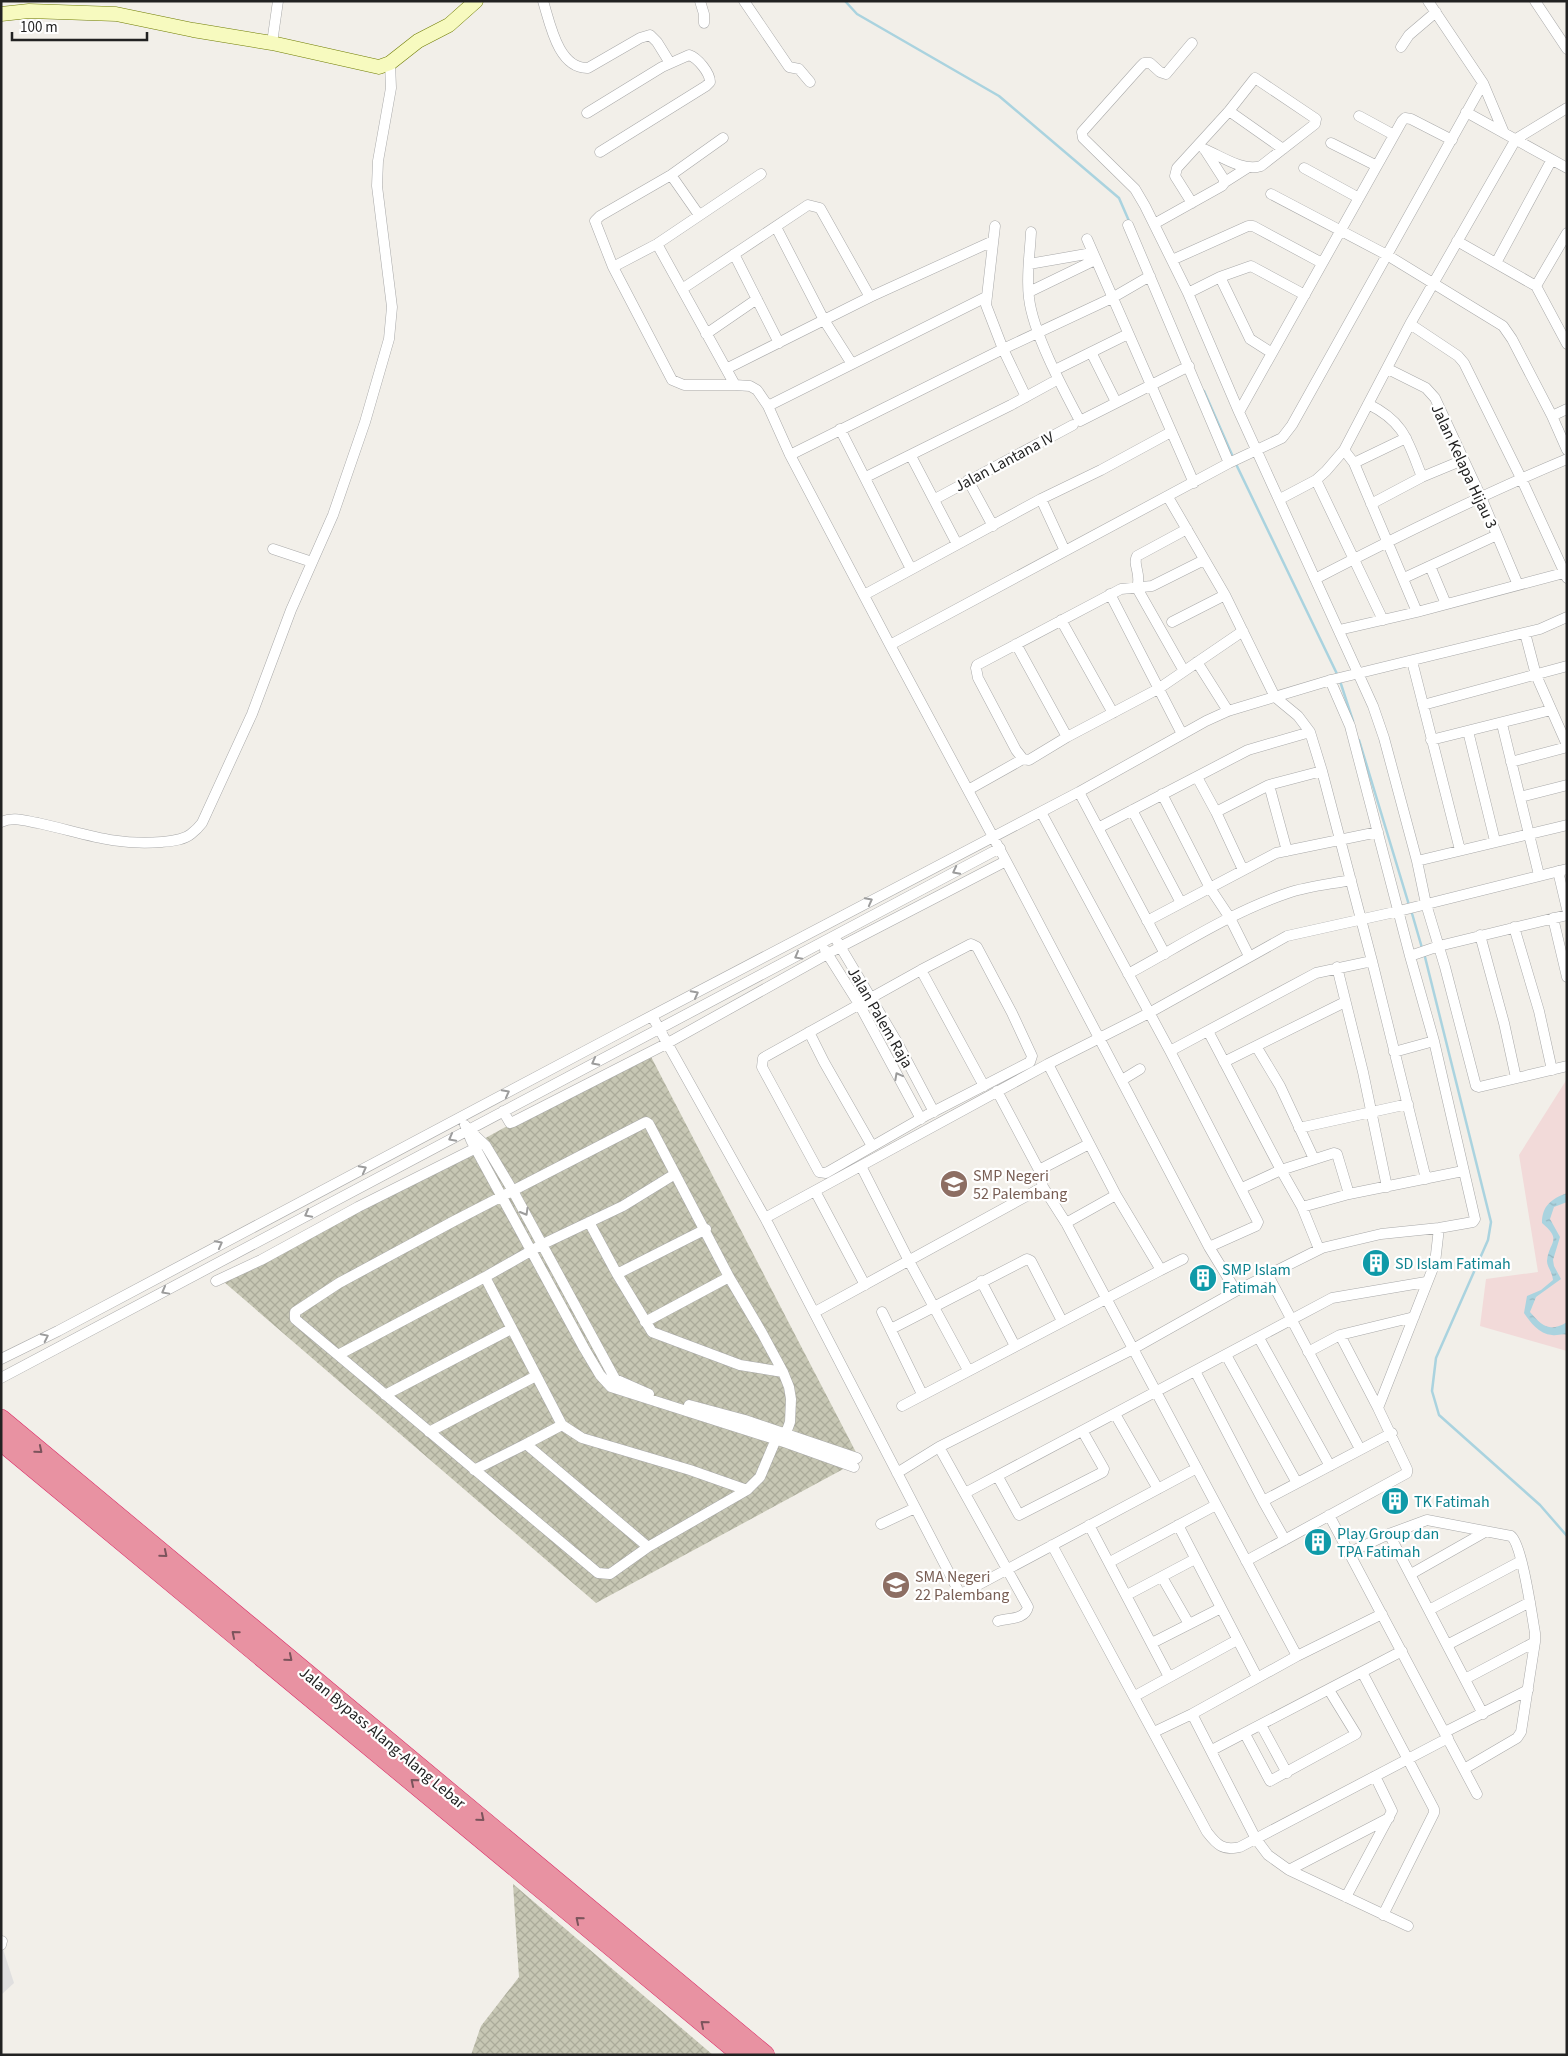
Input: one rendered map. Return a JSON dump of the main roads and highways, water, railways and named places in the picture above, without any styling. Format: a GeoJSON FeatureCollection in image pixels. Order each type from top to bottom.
{"type":"FeatureCollection","features":[{"type":"Feature","properties":{"kind":"highway","name":"Jalan Bypass Alang-Alang Lebar"},"geometry":{"type":"LineString","coordinates":[[1,1419],[445,1798],[742,2055]]}},
{"type":"Feature","properties":{"kind":"highway","name":"Jalan Bypass Alang-Alang Lebar"},"geometry":{"type":"LineString","coordinates":[[1,1441],[766,2055]]}},
{"type":"Feature","properties":{"kind":"water"},"geometry":{"type":"Polygon","coordinates":[[[1567,1193],[1567,1202],[1554,1207],[1550,1219],[1560,1237],[1553,1260],[1561,1279],[1536,1297],[1530,1312],[1538,1321],[1547,1326],[1556,1327],[1567,1322],[1567,1335],[1552,1335],[1539,1330],[1524,1313],[1527,1296],[1541,1290],[1553,1280],[1547,1261],[1553,1238],[1552,1234],[1542,1223],[1542,1217],[1548,1204],[1567,1193]]]}},
{"type":"Feature","properties":{"kind":"waterway"},"geometry":{"type":"LineString","coordinates":[[845,1],[857,14],[999,96],[1119,198],[1129,221]]}},
{"type":"Feature","properties":{"kind":"waterway"},"geometry":{"type":"LineString","coordinates":[[1204,391],[1233,457]]}},
{"type":"Feature","properties":{"kind":"waterway"},"geometry":{"type":"LineString","coordinates":[[1235,462],[1338,676]]}},
{"type":"Feature","properties":{"kind":"waterway"},"geometry":{"type":"LineString","coordinates":[[1340,681],[1353,721]]}},
{"type":"Feature","properties":{"kind":"waterway"},"geometry":{"type":"LineString","coordinates":[[1359,740],[1409,905]]}},
{"type":"Feature","properties":{"kind":"waterway"},"geometry":{"type":"LineString","coordinates":[[1411,910],[1422,948]]}},
{"type":"Feature","properties":{"kind":"waterway"},"geometry":{"type":"LineString","coordinates":[[1424,953],[1491,1222],[1488,1240],[1436,1358],[1432,1391],[1439,1415],[1540,1505],[1567,1536]]}},
{"type":"Feature","properties":{"kind":"place","name":"SMP Negeri 52 Palembang"},"geometry":{"type":"Point","coordinates":[954,1184]}},
{"type":"Feature","properties":{"kind":"place","name":"SD Islam Fatimah"},"geometry":{"type":"Point","coordinates":[1376,1263]}},
{"type":"Feature","properties":{"kind":"place","name":"SMP Islam Fatimah"},"geometry":{"type":"Point","coordinates":[1203,1278]}},
{"type":"Feature","properties":{"kind":"place","name":"TK Fatimah"},"geometry":{"type":"Point","coordinates":[1395,1501]}},
{"type":"Feature","properties":{"kind":"place","name":"Play Group dan TPA Fatimah"},"geometry":{"type":"Point","coordinates":[1318,1542]}},
{"type":"Feature","properties":{"kind":"place","name":"SMA Negeri 22 Palembang"},"geometry":{"type":"Point","coordinates":[896,1585]}}]}
